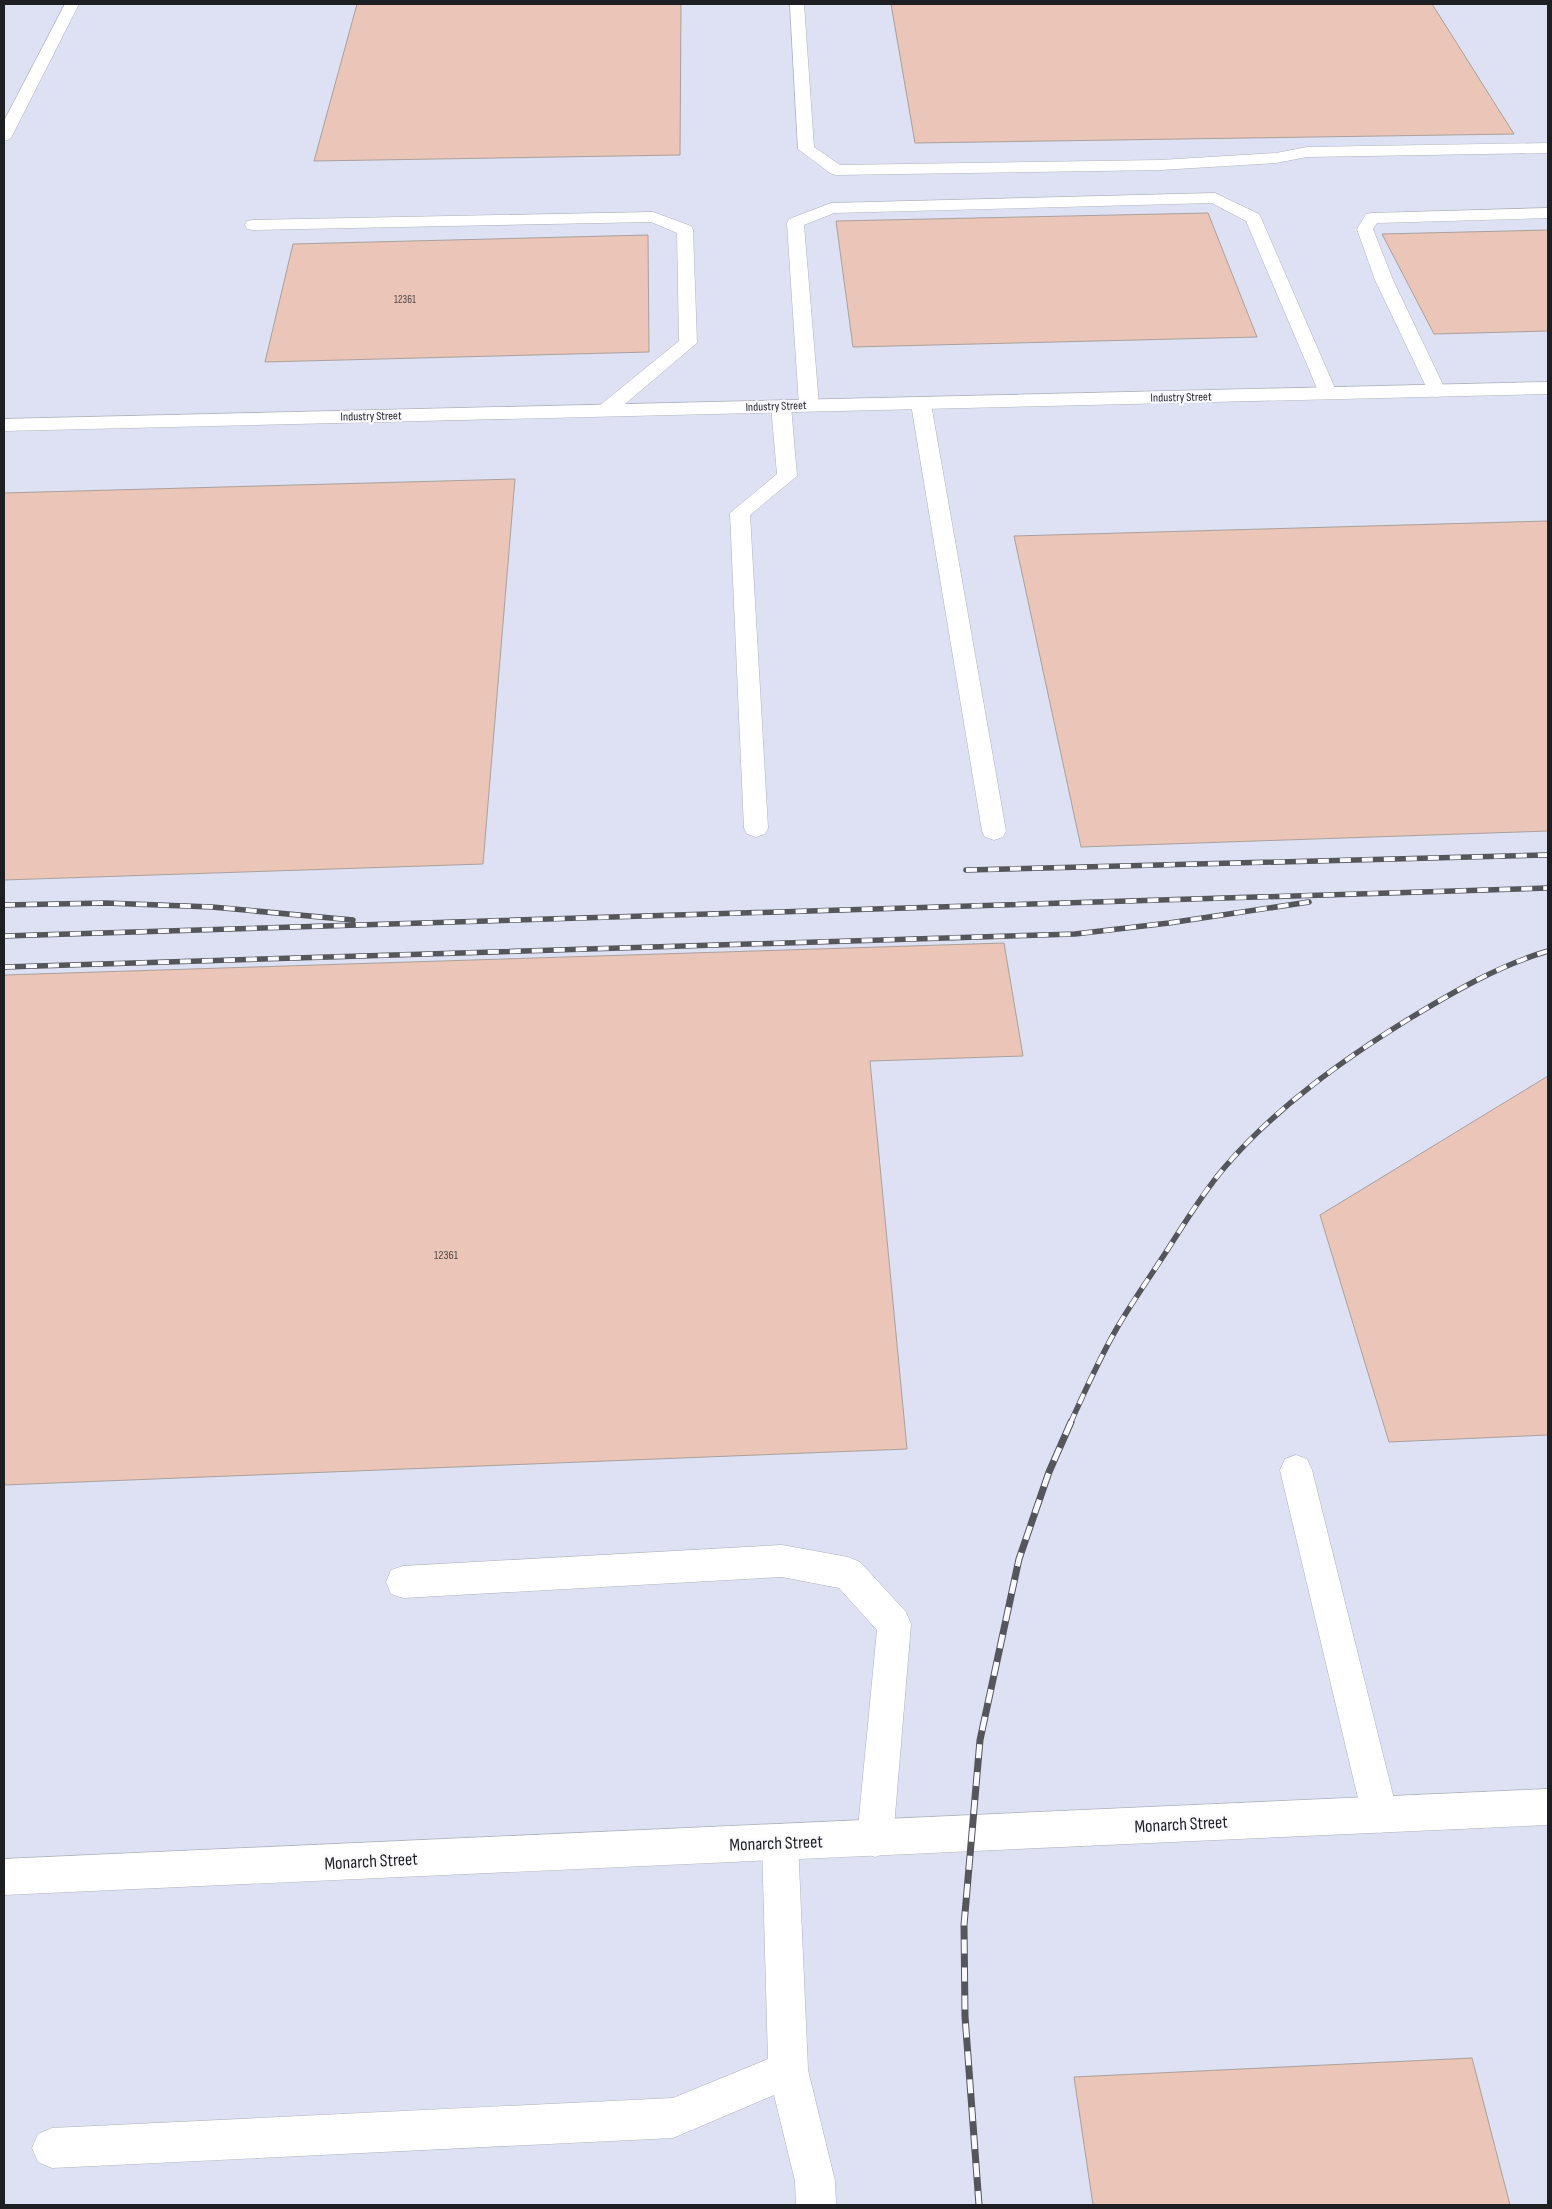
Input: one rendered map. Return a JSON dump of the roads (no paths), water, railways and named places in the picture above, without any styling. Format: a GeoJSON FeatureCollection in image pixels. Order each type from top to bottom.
{"type":"FeatureCollection","features":[{"type":"Feature","properties":{"kind":"street"},"geometry":{"type":"LineString","coordinates":[[4,136],[72,4]]}},
{"type":"Feature","properties":{"kind":"street"},"geometry":{"type":"LineString","coordinates":[[797,4],[806,150],[836,170],[1160,165],[1276,158],[1307,152],[1548,148]]}},
{"type":"Feature","properties":{"kind":"street"},"geometry":{"type":"LineString","coordinates":[[809,405],[795,223],[831,208],[1215,198],[1253,218],[1328,393]]}},
{"type":"Feature","properties":{"kind":"street"},"geometry":{"type":"LineString","coordinates":[[1437,391],[1384,280],[1365,229],[1372,218],[1548,213]]}},
{"type":"Feature","properties":{"kind":"street"},"geometry":{"type":"LineString","coordinates":[[253,225],[653,217],[685,230],[688,343],[606,410]]}},
{"type":"Feature","properties":{"kind":"street","name":"Industry Street"},"geometry":{"type":"LineString","coordinates":[[4,424],[1548,388]]}},
{"type":"Feature","properties":{"kind":"street"},"geometry":{"type":"LineString","coordinates":[[921,404],[994,831]]}},
{"type":"Feature","properties":{"kind":"street"},"geometry":{"type":"LineString","coordinates":[[756,828],[740,513],[787,476],[781,406]]}},
{"type":"Feature","properties":{"kind":"street"},"geometry":{"type":"LineString","coordinates":[[1296,1470],[1380,1815]]}},
{"type":"Feature","properties":{"kind":"street"},"geometry":{"type":"LineString","coordinates":[[403,1582],[782,1561],[848,1573],[894,1624],[875,1839]]}},
{"type":"Feature","properties":{"kind":"street","name":"Monarch Street"},"geometry":{"type":"LineString","coordinates":[[4,1877],[1548,1807]]}},
{"type":"Feature","properties":{"kind":"street"},"geometry":{"type":"LineString","coordinates":[[780,1842],[788,2070],[815,2182],[816,2205]]}},
{"type":"Feature","properties":{"kind":"street"},"geometry":{"type":"LineString","coordinates":[[52,2148],[673,2118],[788,2070]]}},
{"type":"Feature","properties":{"kind":"railway"},"geometry":{"type":"LineString","coordinates":[[966,870],[1548,855]]}},
{"type":"Feature","properties":{"kind":"railway"},"geometry":{"type":"LineString","coordinates":[[4,936],[1548,888]]}},
{"type":"Feature","properties":{"kind":"railway"},"geometry":{"type":"LineString","coordinates":[[4,967],[1075,934],[1169,923],[1309,902]]}},
{"type":"Feature","properties":{"kind":"railway"},"geometry":{"type":"LineString","coordinates":[[4,905],[106,903],[212,907],[353,920]]}},
{"type":"Feature","properties":{"kind":"railway"},"geometry":{"type":"LineString","coordinates":[[1070,1424],[1092,1375],[1117,1328],[1201,1199],[1224,1168],[1244,1146],[1288,1104],[1312,1085],[1387,1033],[1461,988],[1513,964],[1548,951]]}},
{"type":"Feature","properties":{"kind":"railway"},"geometry":{"type":"LineString","coordinates":[[979,2205],[965,2016],[964,1925],[980,1740],[1019,1559],[1049,1472],[1071,1422]]}}]}
